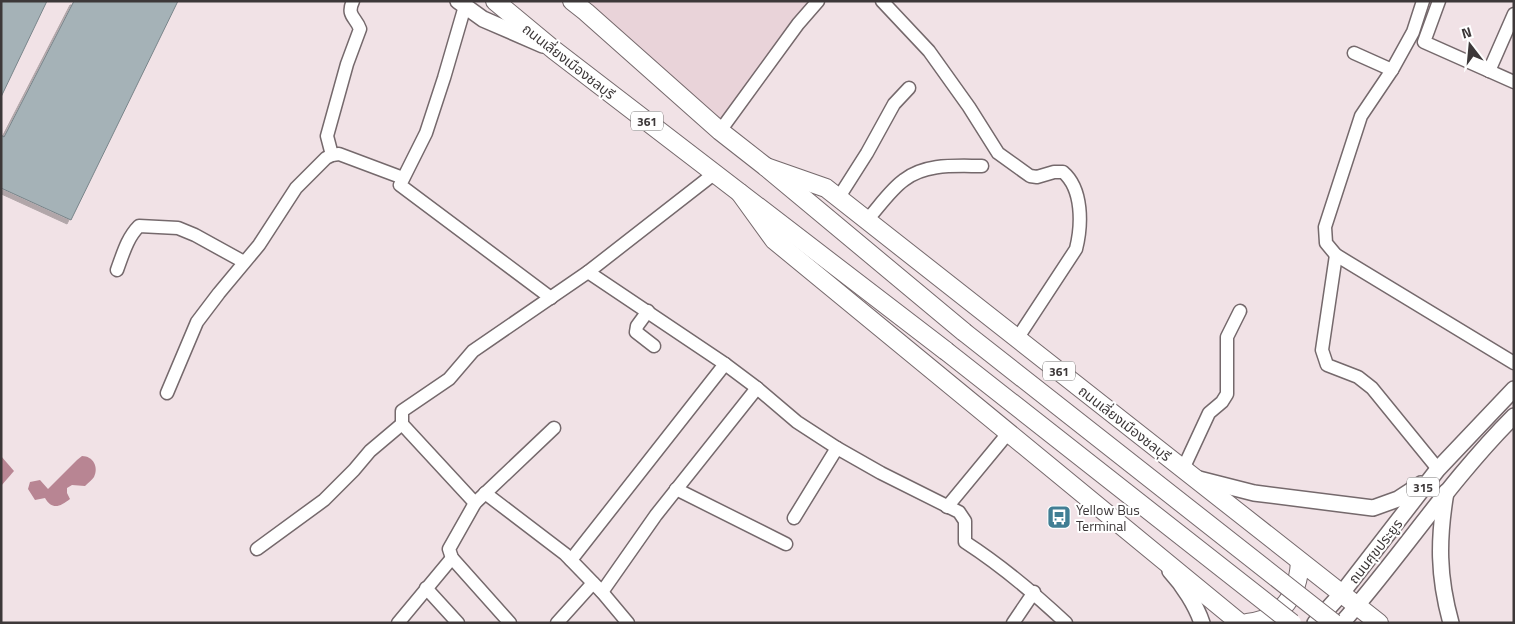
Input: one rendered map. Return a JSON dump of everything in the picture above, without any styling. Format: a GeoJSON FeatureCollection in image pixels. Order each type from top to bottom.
{"type":"FeatureCollection","features":[{"type":"Feature","properties":{"kind":"highway","name":"ถนนเลี่ยงเมืองชลบุรี"},"geometry":{"type":"LineString","coordinates":[[494,1],[554,50],[946,351],[1292,623]]}},
{"type":"Feature","properties":{"kind":"highway","name":"ถนนเลี่ยงเมืองชลบุรี"},"geometry":{"type":"LineString","coordinates":[[578,5],[720,131],[964,332],[1334,623]]}},
{"type":"Feature","properties":{"kind":"highway","name":"ถนนเลี่ยงเมืองชลบุรี"},"geometry":{"type":"LineString","coordinates":[[766,167],[826,188],[1379,623]]}},
{"type":"Feature","properties":{"kind":"highway","name":"ถนนเลี่ยงเมืองชลบุรี"},"geometry":{"type":"LineString","coordinates":[[740,193],[774,240],[1240,623]]}},
{"type":"Feature","properties":{"kind":"highway"},"geometry":{"type":"LineString","coordinates":[[1248,623],[1257,622],[1272,616],[1284,606],[1294,593],[1299,578],[1300,562]]}},
{"type":"Feature","properties":{"kind":"main road","name":"361"},"geometry":{"type":"LineString","coordinates":[[462,4],[483,19],[554,50]]}},
{"type":"Feature","properties":{"kind":"main road","name":"ถนนศุขประยูร"},"geometry":{"type":"LineString","coordinates":[[1315,623],[1342,592],[1434,473],[1514,389]]}},
{"type":"Feature","properties":{"kind":"main road","name":"ถนนศุขประยูร"},"geometry":{"type":"LineString","coordinates":[[1342,623],[1446,491],[1485,445],[1514,416]]}},
{"type":"Feature","properties":{"kind":"main road"},"geometry":{"type":"LineString","coordinates":[[1188,473],[1254,493],[1372,508],[1398,499],[1434,473]]}},
{"type":"Feature","properties":{"kind":"main road"},"geometry":{"type":"LineString","coordinates":[[1446,491],[1440,526],[1440,562],[1444,598],[1451,623]]}},
{"type":"Feature","properties":{"kind":"main road"},"geometry":{"type":"LineString","coordinates":[[1147,546],[1176,578],[1199,614],[1202,623]]}},
{"type":"Feature","properties":{"kind":"street"},"geometry":{"type":"LineString","coordinates":[[332,155],[327,136],[347,64],[360,30],[351,15],[350,8],[353,1]]}},
{"type":"Feature","properties":{"kind":"street"},"geometry":{"type":"LineString","coordinates":[[720,131],[798,24],[818,1]]}},
{"type":"Feature","properties":{"kind":"street"},"geometry":{"type":"LineString","coordinates":[[882,1],[929,51],[969,107],[998,154],[1030,176],[1037,177],[1054,172],[1063,172],[1070,178],[1074,186],[1079,207],[1080,233],[1076,249],[1016,339]]}},
{"type":"Feature","properties":{"kind":"street"},"geometry":{"type":"LineString","coordinates":[[1423,1],[1413,32],[1392,70],[1361,116],[1325,227],[1326,243],[1336,256],[1514,363]]}},
{"type":"Feature","properties":{"kind":"street"},"geometry":{"type":"LineString","coordinates":[[1439,1],[1424,42],[1514,82]]}},
{"type":"Feature","properties":{"kind":"street"},"geometry":{"type":"LineString","coordinates":[[462,4],[444,78],[426,133],[400,185],[551,298]]}},
{"type":"Feature","properties":{"kind":"street"},"geometry":{"type":"LineString","coordinates":[[1489,72],[1514,14]]}},
{"type":"Feature","properties":{"kind":"street"},"geometry":{"type":"LineString","coordinates":[[1354,53],[1392,70]]}},
{"type":"Feature","properties":{"kind":"street"},"geometry":{"type":"LineString","coordinates":[[838,197],[868,153],[894,104],[909,88]]}},
{"type":"Feature","properties":{"kind":"street"},"geometry":{"type":"LineString","coordinates":[[168,393],[197,322],[259,245],[296,188],[326,158],[339,154],[403,178]]}},
{"type":"Feature","properties":{"kind":"street"},"geometry":{"type":"LineString","coordinates":[[867,220],[903,180],[916,172],[942,167],[982,166]]}},
{"type":"Feature","properties":{"kind":"street"},"geometry":{"type":"LineString","coordinates":[[475,503],[402,424],[402,411],[449,379],[473,351],[588,272],[715,173]]}},
{"type":"Feature","properties":{"kind":"street"},"geometry":{"type":"LineString","coordinates":[[117,270],[132,232],[139,226],[178,228],[195,235],[244,262]]}},
{"type":"Feature","properties":{"kind":"street"},"geometry":{"type":"LineString","coordinates":[[1336,256],[1322,350],[1327,365],[1358,378],[1372,388],[1434,473]]}},
{"type":"Feature","properties":{"kind":"street"},"geometry":{"type":"LineString","coordinates":[[588,272],[725,364],[797,422],[837,448],[881,473],[959,512],[965,521],[965,542],[1034,592],[1066,623]]}},
{"type":"Feature","properties":{"kind":"street"},"geometry":{"type":"LineString","coordinates":[[648,311],[637,326],[636,332],[654,346]]}},
{"type":"Feature","properties":{"kind":"street"},"geometry":{"type":"LineString","coordinates":[[1188,473],[1209,413],[1222,402],[1226,394],[1228,337],[1240,311]]}},
{"type":"Feature","properties":{"kind":"street"},"geometry":{"type":"LineString","coordinates":[[571,560],[725,364]]}},
{"type":"Feature","properties":{"kind":"street"},"geometry":{"type":"LineString","coordinates":[[557,623],[597,587],[757,388]]}},
{"type":"Feature","properties":{"kind":"street"},"geometry":{"type":"LineString","coordinates":[[257,549],[324,500],[370,451],[402,424]]}},
{"type":"Feature","properties":{"kind":"street"},"geometry":{"type":"LineString","coordinates":[[510,623],[452,558],[449,549],[475,503],[554,428]]}},
{"type":"Feature","properties":{"kind":"street"},"geometry":{"type":"LineString","coordinates":[[947,507],[1008,432]]}},
{"type":"Feature","properties":{"kind":"street"},"geometry":{"type":"LineString","coordinates":[[794,518],[837,448]]}},
{"type":"Feature","properties":{"kind":"street"},"geometry":{"type":"LineString","coordinates":[[676,489],[786,544]]}},
{"type":"Feature","properties":{"kind":"street"},"geometry":{"type":"LineString","coordinates":[[485,494],[571,560],[628,623]]}},
{"type":"Feature","properties":{"kind":"street"},"geometry":{"type":"LineString","coordinates":[[398,623],[452,558]]}},
{"type":"Feature","properties":{"kind":"street"},"geometry":{"type":"LineString","coordinates":[[426,588],[458,623]]}},
{"type":"Feature","properties":{"kind":"street"},"geometry":{"type":"LineString","coordinates":[[1013,623],[1034,592]]}},
{"type":"Feature","properties":{"kind":"shaded area"},"geometry":{"type":"Polygon","coordinates":[[[584,1],[811,1],[728,131],[584,1]]]}},
{"type":"Feature","properties":{"kind":"shaded area"},"geometry":{"type":"Polygon","coordinates":[[[1,456],[14,471],[1,486],[1,456]]]}},
{"type":"Feature","properties":{"kind":"shaded area"},"geometry":{"type":"Polygon","coordinates":[[[82,456],[92,460],[95,466],[94,477],[90,482],[85,486],[72,485],[67,488],[70,499],[60,505],[53,506],[45,498],[35,500],[28,489],[30,482],[40,480],[48,489],[82,456]]]}},
{"type":"Feature","properties":{"kind":"building"},"geometry":{"type":"Polygon","coordinates":[[[1,1],[47,1],[1,97],[1,1]]]}},
{"type":"Feature","properties":{"kind":"building"},"geometry":{"type":"Polygon","coordinates":[[[74,1],[178,1],[71,220],[1,188],[1,135],[4,137],[74,1]]]}},
{"type":"Feature","properties":{"kind":"place","name":"Yellow Bus Terminal"},"geometry":{"type":"Point","coordinates":[1059,517]}}]}
